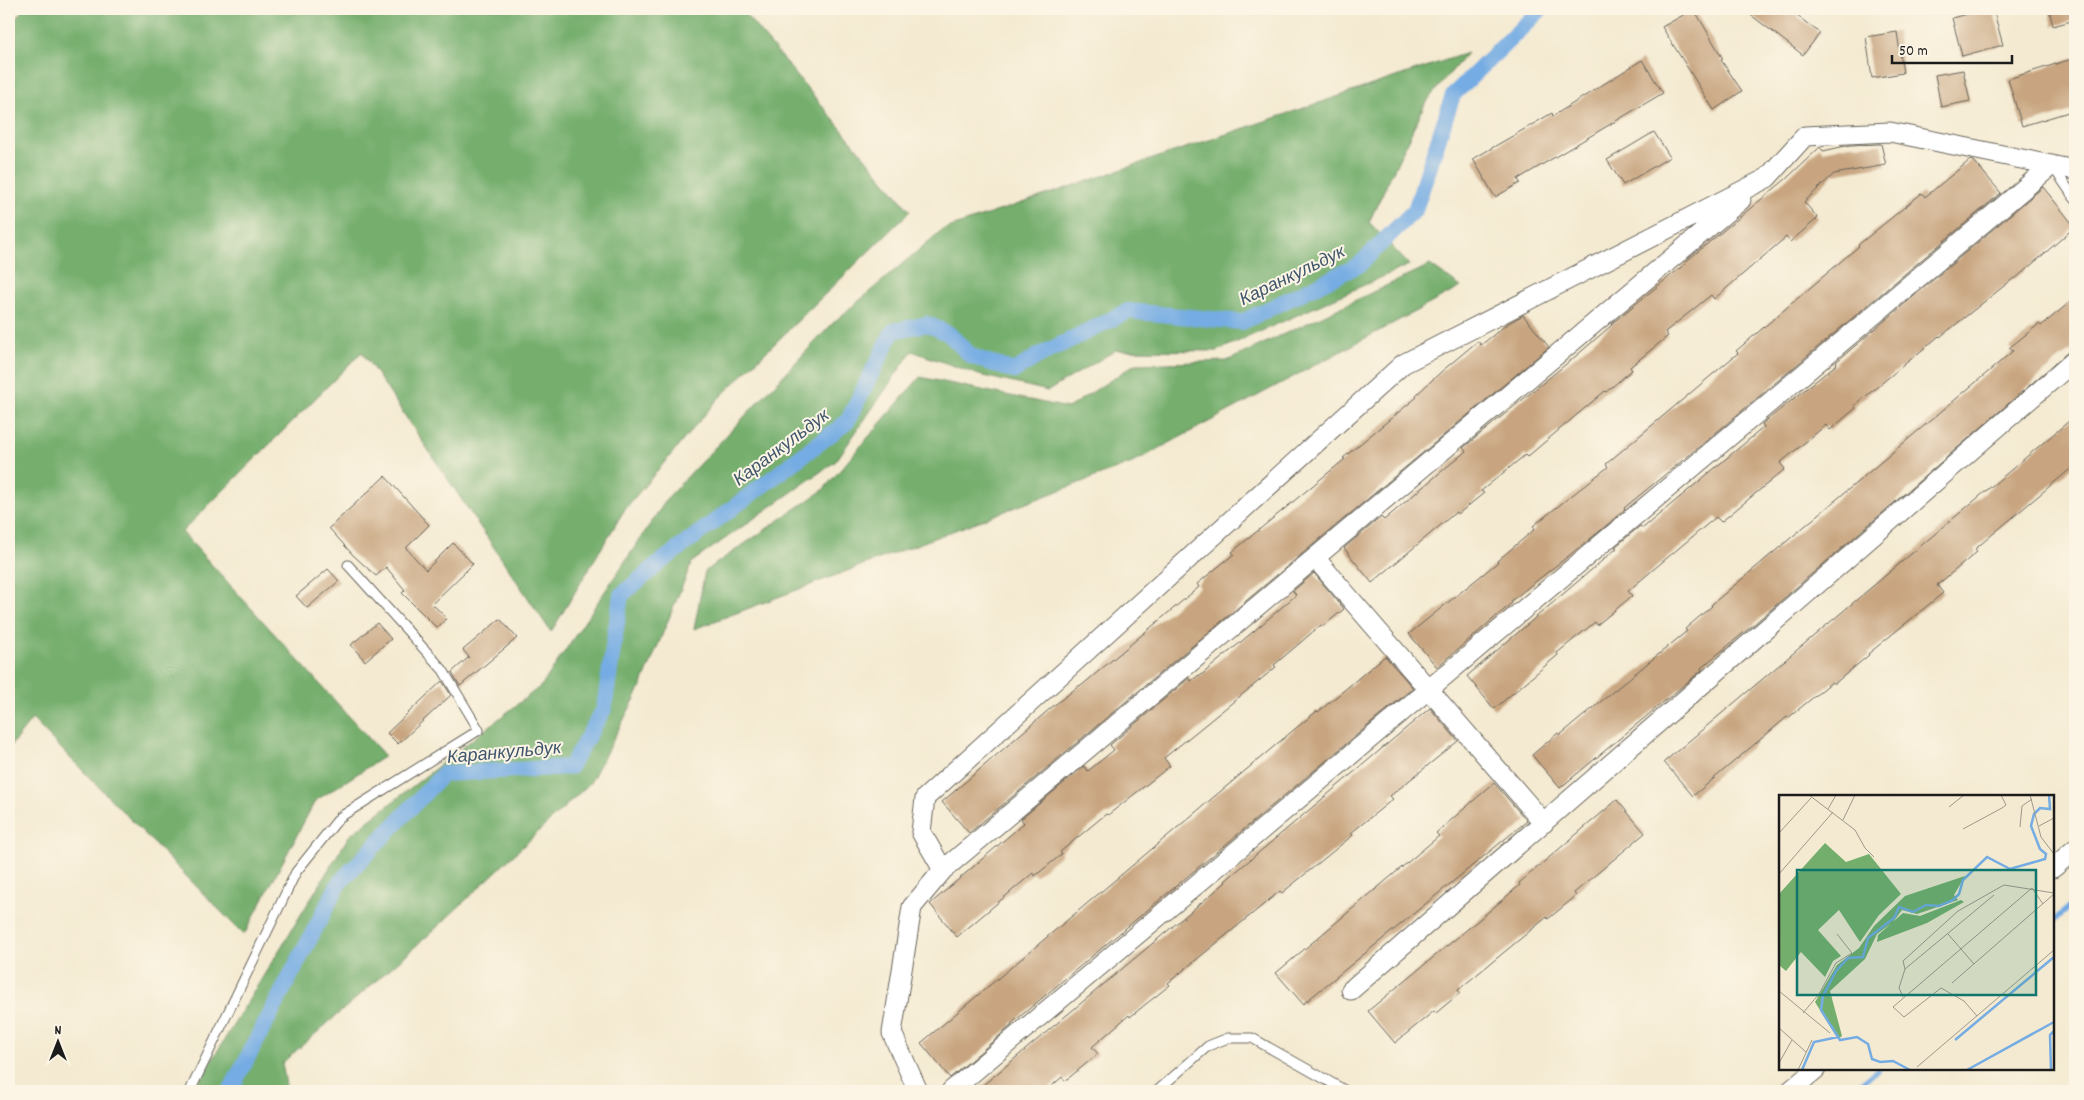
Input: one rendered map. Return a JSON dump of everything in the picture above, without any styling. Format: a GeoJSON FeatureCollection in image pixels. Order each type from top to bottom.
{"type":"FeatureCollection","features":[{"type":"Feature","properties":{"kind":"street"},"geometry":{"type":"LineString","coordinates":[[918,1091],[892,1033],[912,907],[944,870],[1767,178],[1805,136],[1890,132],[2075,170]]}},
{"type":"Feature","properties":{"kind":"street"},"geometry":{"type":"LineString","coordinates":[[951,1091],[2052,165]]}},
{"type":"Feature","properties":{"kind":"street"},"geometry":{"type":"LineString","coordinates":[[944,870],[921,832],[925,798],[1403,364],[1767,178]]}},
{"type":"Feature","properties":{"kind":"street"},"geometry":{"type":"LineString","coordinates":[[1351,990],[2075,360]]}},
{"type":"Feature","properties":{"kind":"street"},"geometry":{"type":"LineString","coordinates":[[1316,559],[1544,823]]}},
{"type":"Feature","properties":{"kind":"street"},"geometry":{"type":"LineString","coordinates":[[2054,867],[2075,849]]}},
{"type":"Feature","properties":{"kind":"street"},"geometry":{"type":"LineString","coordinates":[[1790,1091],[1815,1070]]}},
{"type":"Feature","properties":{"kind":"lane"},"geometry":{"type":"LineString","coordinates":[[2052,165],[2075,200]]}},
{"type":"Feature","properties":{"kind":"lane"},"geometry":{"type":"LineString","coordinates":[[190,1091],[296,872],[340,817],[479,730],[443,670],[348,565]]}},
{"type":"Feature","properties":{"kind":"lane"},"geometry":{"type":"LineString","coordinates":[[1157,1091],[1208,1046],[1228,1038],[1252,1038],[1346,1091]]}},
{"type":"Feature","properties":{"kind":"green space"},"geometry":{"type":"Polygon","coordinates":[[[24,9],[741,9],[910,211],[718,399],[625,509],[551,632],[362,352],[182,532],[385,756],[315,801],[244,935],[32,719],[9,748],[9,26],[24,9]]]}},
{"type":"Feature","properties":{"kind":"green space"},"geometry":{"type":"Polygon","coordinates":[[[1467,53],[1426,102],[1369,222],[1409,265],[1217,351],[1116,350],[1048,391],[979,375],[912,351],[836,461],[692,562],[640,689],[590,783],[432,932],[282,1063],[287,1091],[193,1091],[349,836],[542,685],[669,496],[834,322],[942,230],[1467,53]]]}},
{"type":"Feature","properties":{"kind":"green space"},"geometry":{"type":"Polygon","coordinates":[[[1430,265],[1461,287],[1132,463],[694,629],[705,571],[823,490],[920,377],[1068,408],[1135,364],[1227,361],[1430,265]]]}},
{"type":"Feature","properties":{"kind":"building"},"geometry":{"type":"Polygon","coordinates":[[[1694,9],[1723,59],[1721,60],[1742,91],[1714,110],[1662,27],[1694,9]]]}},
{"type":"Feature","properties":{"kind":"building"},"geometry":{"type":"Polygon","coordinates":[[[1743,9],[1788,9],[1820,33],[1803,55],[1743,9]]]}},
{"type":"Feature","properties":{"kind":"building"},"geometry":{"type":"Polygon","coordinates":[[[1985,9],[1993,9],[2003,45],[1962,56],[1952,18],[1985,9]]]}},
{"type":"Feature","properties":{"kind":"building"},"geometry":{"type":"Polygon","coordinates":[[[2049,9],[2075,9],[2075,20],[2053,26],[2049,9]]]}},
{"type":"Feature","properties":{"kind":"building"},"geometry":{"type":"Polygon","coordinates":[[[1897,32],[1903,73],[1872,78],[1866,37],[1897,32]]]}},
{"type":"Feature","properties":{"kind":"building"},"geometry":{"type":"Polygon","coordinates":[[[2075,58],[2075,110],[2022,126],[2008,79],[2075,58]]]}},
{"type":"Feature","properties":{"kind":"building"},"geometry":{"type":"Polygon","coordinates":[[[1642,60],[1663,93],[1518,179],[1520,183],[1495,197],[1473,159],[1552,113],[1553,116],[1642,60]]]}},
{"type":"Feature","properties":{"kind":"building"},"geometry":{"type":"Polygon","coordinates":[[[1963,70],[1970,101],[1941,107],[1935,75],[1963,70]]]}},
{"type":"Feature","properties":{"kind":"building"},"geometry":{"type":"Polygon","coordinates":[[[1654,132],[1670,157],[1623,185],[1607,160],[1654,132]]]}},
{"type":"Feature","properties":{"kind":"building"},"geometry":{"type":"Polygon","coordinates":[[[1881,144],[1886,165],[1834,174],[1804,202],[1818,218],[1790,242],[1786,237],[1714,299],[1711,295],[1665,332],[1668,336],[1630,367],[1632,370],[1527,457],[1525,455],[1481,491],[1484,493],[1458,514],[1456,512],[1372,583],[1344,548],[1381,517],[1384,520],[1466,451],[1463,448],[1576,356],[1611,324],[1786,179],[1820,147],[1823,151],[1850,145],[1881,144]]]}},
{"type":"Feature","properties":{"kind":"building"},"geometry":{"type":"Polygon","coordinates":[[[1970,160],[1974,161],[2001,193],[1624,508],[1600,531],[1511,601],[1512,603],[1437,667],[1409,634],[1498,562],[1535,529],[1533,526],[1608,467],[1606,464],[1738,353],[1736,351],[1858,245],[1922,193],[1925,197],[1970,160]]]}},
{"type":"Feature","properties":{"kind":"building"},"geometry":{"type":"Polygon","coordinates":[[[2043,187],[2075,227],[2015,279],[1939,336],[1854,406],[1856,408],[1830,430],[1826,425],[1780,463],[1785,469],[1721,522],[1716,517],[1628,591],[1632,596],[1597,625],[1595,622],[1557,653],[1558,655],[1494,709],[1467,676],[1617,548],[1615,547],[1640,526],[1643,528],[1764,427],[1762,424],[1837,364],[1836,362],[2043,187]]]}},
{"type":"Feature","properties":{"kind":"building"},"geometry":{"type":"Polygon","coordinates":[[[2075,298],[2075,349],[2068,352],[1701,668],[1702,670],[1560,788],[1532,755],[1558,733],[1560,735],[1687,631],[1685,629],[1711,605],[2013,351],[2009,348],[2039,324],[2041,326],[2075,298]]]}},
{"type":"Feature","properties":{"kind":"building"},"geometry":{"type":"Polygon","coordinates":[[[1523,315],[1549,347],[969,833],[942,802],[1052,707],[1081,686],[1199,587],[1197,584],[1234,554],[1232,552],[1417,397],[1416,395],[1442,371],[1478,341],[1481,345],[1507,324],[1523,315]]]}},
{"type":"Feature","properties":{"kind":"building"},"geometry":{"type":"Polygon","coordinates":[[[2075,416],[2075,465],[1975,549],[1977,552],[1937,585],[1943,593],[1834,684],[1832,682],[1787,717],[1693,796],[1664,762],[2075,416]]]}},
{"type":"Feature","properties":{"kind":"building"},"geometry":{"type":"Polygon","coordinates":[[[385,476],[429,525],[406,548],[426,570],[453,543],[473,564],[432,604],[447,618],[437,628],[402,593],[405,590],[386,567],[376,576],[353,555],[329,528],[385,476]]]}},
{"type":"Feature","properties":{"kind":"building"},"geometry":{"type":"Polygon","coordinates":[[[328,569],[339,581],[307,608],[296,596],[328,569]]]}},
{"type":"Feature","properties":{"kind":"building"},"geometry":{"type":"Polygon","coordinates":[[[1314,573],[1344,609],[1322,627],[1321,625],[1274,665],[1276,667],[1164,758],[1170,766],[1108,815],[1106,814],[1060,852],[1062,854],[1035,876],[1033,873],[957,937],[930,904],[1024,823],[1021,819],[1084,766],[1088,771],[1114,750],[1110,745],[1189,678],[1191,681],[1200,676],[1260,626],[1296,595],[1293,591],[1314,573]]]}},
{"type":"Feature","properties":{"kind":"building"},"geometry":{"type":"Polygon","coordinates":[[[500,619],[517,638],[460,686],[452,672],[469,657],[463,650],[500,619]]]}},
{"type":"Feature","properties":{"kind":"building"},"geometry":{"type":"Polygon","coordinates":[[[377,623],[391,639],[365,661],[351,645],[377,623]]]}},
{"type":"Feature","properties":{"kind":"building"},"geometry":{"type":"Polygon","coordinates":[[[1385,656],[1413,688],[1011,1024],[950,1078],[921,1043],[1290,733],[1385,656]]]}},
{"type":"Feature","properties":{"kind":"building"},"geometry":{"type":"Polygon","coordinates":[[[442,681],[451,695],[398,744],[387,733],[442,681]]]}},
{"type":"Feature","properties":{"kind":"building"},"geometry":{"type":"Polygon","coordinates":[[[1430,708],[1458,741],[1390,796],[1393,799],[1351,833],[1353,835],[1282,893],[1280,891],[1168,983],[1170,985],[1130,1017],[1129,1015],[1092,1047],[1098,1054],[1065,1081],[1062,1077],[1046,1091],[976,1091],[1226,882],[1430,708]]]}},
{"type":"Feature","properties":{"kind":"building"},"geometry":{"type":"Polygon","coordinates":[[[1494,783],[1527,821],[1303,1004],[1276,973],[1439,836],[1436,833],[1494,783]]]}},
{"type":"Feature","properties":{"kind":"building"},"geometry":{"type":"Polygon","coordinates":[[[1617,800],[1645,833],[1574,893],[1576,896],[1548,919],[1547,917],[1458,990],[1460,993],[1436,1013],[1434,1011],[1395,1043],[1368,1011],[1520,885],[1519,883],[1617,800]]]}},
{"type":"Feature","properties":{"kind":"waterway","name":"Каранкульдук"},"geometry":{"type":"LineString","coordinates":[[230,1091],[339,883],[443,774],[570,767],[604,709],[621,595],[662,561],[847,422],[893,331],[927,324],[949,334],[971,356],[1014,371],[1038,356],[1128,311],[1242,322],[1359,265],[1415,210],[1453,95],[1541,9]]}},
{"type":"Feature","properties":{"kind":"waterway"},"geometry":{"type":"LineString","coordinates":[[2054,920],[2075,902]]}},
{"type":"Feature","properties":{"kind":"waterway"},"geometry":{"type":"LineString","coordinates":[[1851,1091],[1877,1070]]}}]}
